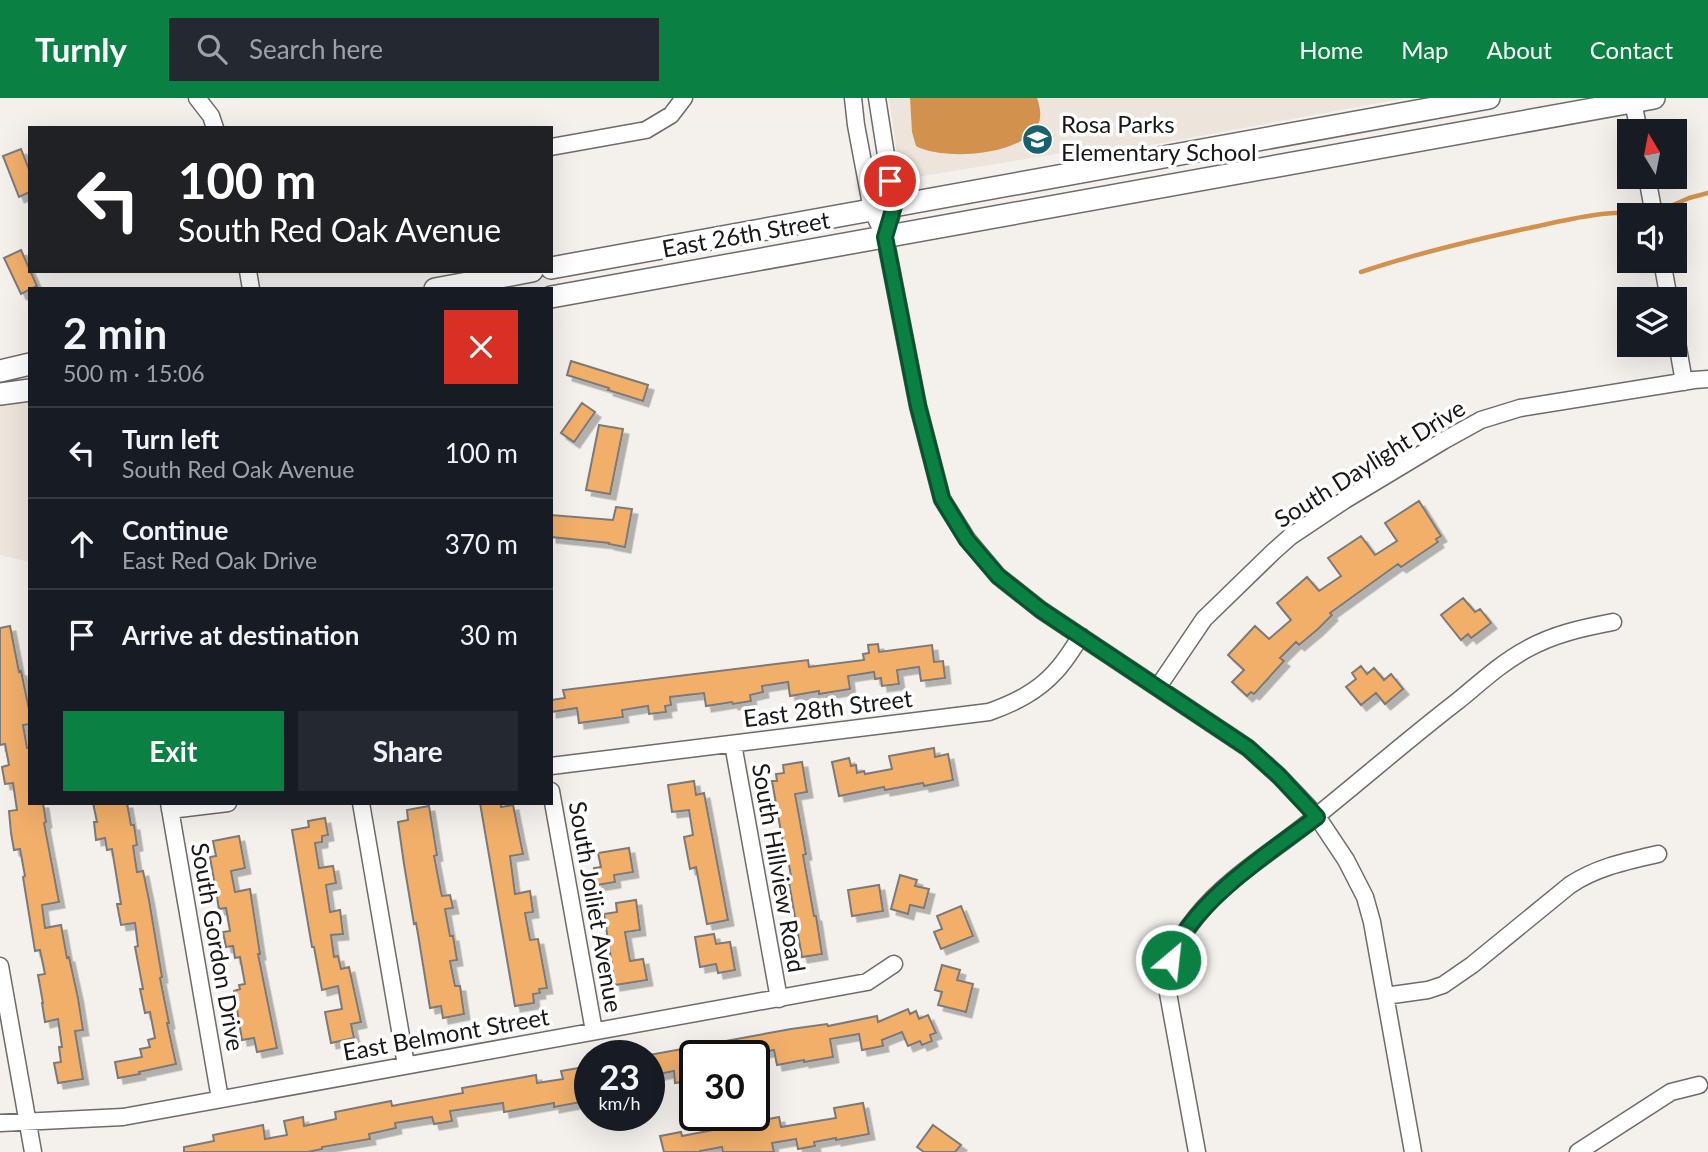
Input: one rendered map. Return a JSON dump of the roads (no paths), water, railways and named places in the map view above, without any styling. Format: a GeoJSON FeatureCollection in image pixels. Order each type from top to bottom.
{"type":"FeatureCollection","features":[{"type":"Feature","properties":{"kind":"main road","name":"East 26th Street"},"geometry":{"type":"LineString","coordinates":[[553,268],[1489,98]]}},
{"type":"Feature","properties":{"kind":"main road","name":"East 26th Street"},"geometry":{"type":"LineString","coordinates":[[553,297],[1638,99]]}},
{"type":"Feature","properties":{"kind":"main road"},"geometry":{"type":"LineString","coordinates":[[446,287],[521,273]]}},
{"type":"Feature","properties":{"kind":"main road"},"geometry":{"type":"LineString","coordinates":[[0,371],[28,364]]}},
{"type":"Feature","properties":{"kind":"main road"},"geometry":{"type":"LineString","coordinates":[[0,394],[28,390]]}},
{"type":"Feature","properties":{"kind":"street"},"geometry":{"type":"LineString","coordinates":[[197,98],[211,116],[214,126]]}},
{"type":"Feature","properties":{"kind":"street"},"geometry":{"type":"LineString","coordinates":[[553,147],[646,130],[671,115],[684,98]]}},
{"type":"Feature","properties":{"kind":"street"},"geometry":{"type":"LineString","coordinates":[[853,98],[872,210],[885,237],[918,406],[942,499],[967,540],[998,576],[1041,610],[1248,748],[1279,776],[1317,817],[1346,860],[1364,897],[1372,922],[1413,1152]]}},
{"type":"Feature","properties":{"kind":"street"},"geometry":{"type":"LineString","coordinates":[[877,98],[894,206],[885,237]]}},
{"type":"Feature","properties":{"kind":"street"},"geometry":{"type":"LineString","coordinates":[[1638,99],[1639,119]]}},
{"type":"Feature","properties":{"kind":"street"},"geometry":{"type":"LineString","coordinates":[[1680,357],[1684,382]]}},
{"type":"Feature","properties":{"kind":"street","name":"South Daylight Drive"},"geometry":{"type":"LineString","coordinates":[[1158,687],[1204,619],[1291,536],[1443,441],[1481,420],[1520,408],[1708,379]]}},
{"type":"Feature","properties":{"kind":"street"},"geometry":{"type":"LineString","coordinates":[[1197,1152],[1168,993],[1168,976],[1175,947],[1196,917],[1242,874],[1317,817],[1506,661],[1541,641],[1566,632],[1612,622]]}},
{"type":"Feature","properties":{"kind":"street","name":"East 28th Street"},"geometry":{"type":"LineString","coordinates":[[553,766],[989,712],[1013,703],[1041,685],[1056,671],[1081,636]]}},
{"type":"Feature","properties":{"kind":"street","name":"South Hillview Road"},"geometry":{"type":"LineString","coordinates":[[733,744],[779,999]]}},
{"type":"Feature","properties":{"kind":"street","name":"South Joiliet Avenue"},"geometry":{"type":"LineString","coordinates":[[553,802],[594,1031]]}},
{"type":"Feature","properties":{"kind":"street"},"geometry":{"type":"LineString","coordinates":[[170,806],[189,805]]}},
{"type":"Feature","properties":{"kind":"street"},"geometry":{"type":"LineString","coordinates":[[361,805],[406,1065]]}},
{"type":"Feature","properties":{"kind":"street","name":"South Gordon Drive"},"geometry":{"type":"LineString","coordinates":[[170,806],[220,1099]]}},
{"type":"Feature","properties":{"kind":"street"},"geometry":{"type":"LineString","coordinates":[[1385,996],[1428,990],[1443,985],[1585,875],[1658,853]]}},
{"type":"Feature","properties":{"kind":"street","name":"East Belmont Street"},"geometry":{"type":"LineString","coordinates":[[0,1123],[123,1116],[220,1099],[867,982],[894,964]]}},
{"type":"Feature","properties":{"kind":"street"},"geometry":{"type":"LineString","coordinates":[[0,966],[33,1152]]}},
{"type":"Feature","properties":{"kind":"street"},"geometry":{"type":"LineString","coordinates":[[1578,1152],[1671,1092],[1699,1085]]}},
{"type":"Feature","properties":{"kind":"waterway"},"geometry":{"type":"LineString","coordinates":[[1678,203],[1708,193]]}},
{"type":"Feature","properties":{"kind":"waterway"},"geometry":{"type":"LineString","coordinates":[[1361,272],[1442,248],[1568,220],[1617,213]]}},
{"type":"Feature","properties":{"kind":"place","name":"Rosa Parks Elementary School"},"geometry":{"type":"Point","coordinates":[1038,139]}}]}
